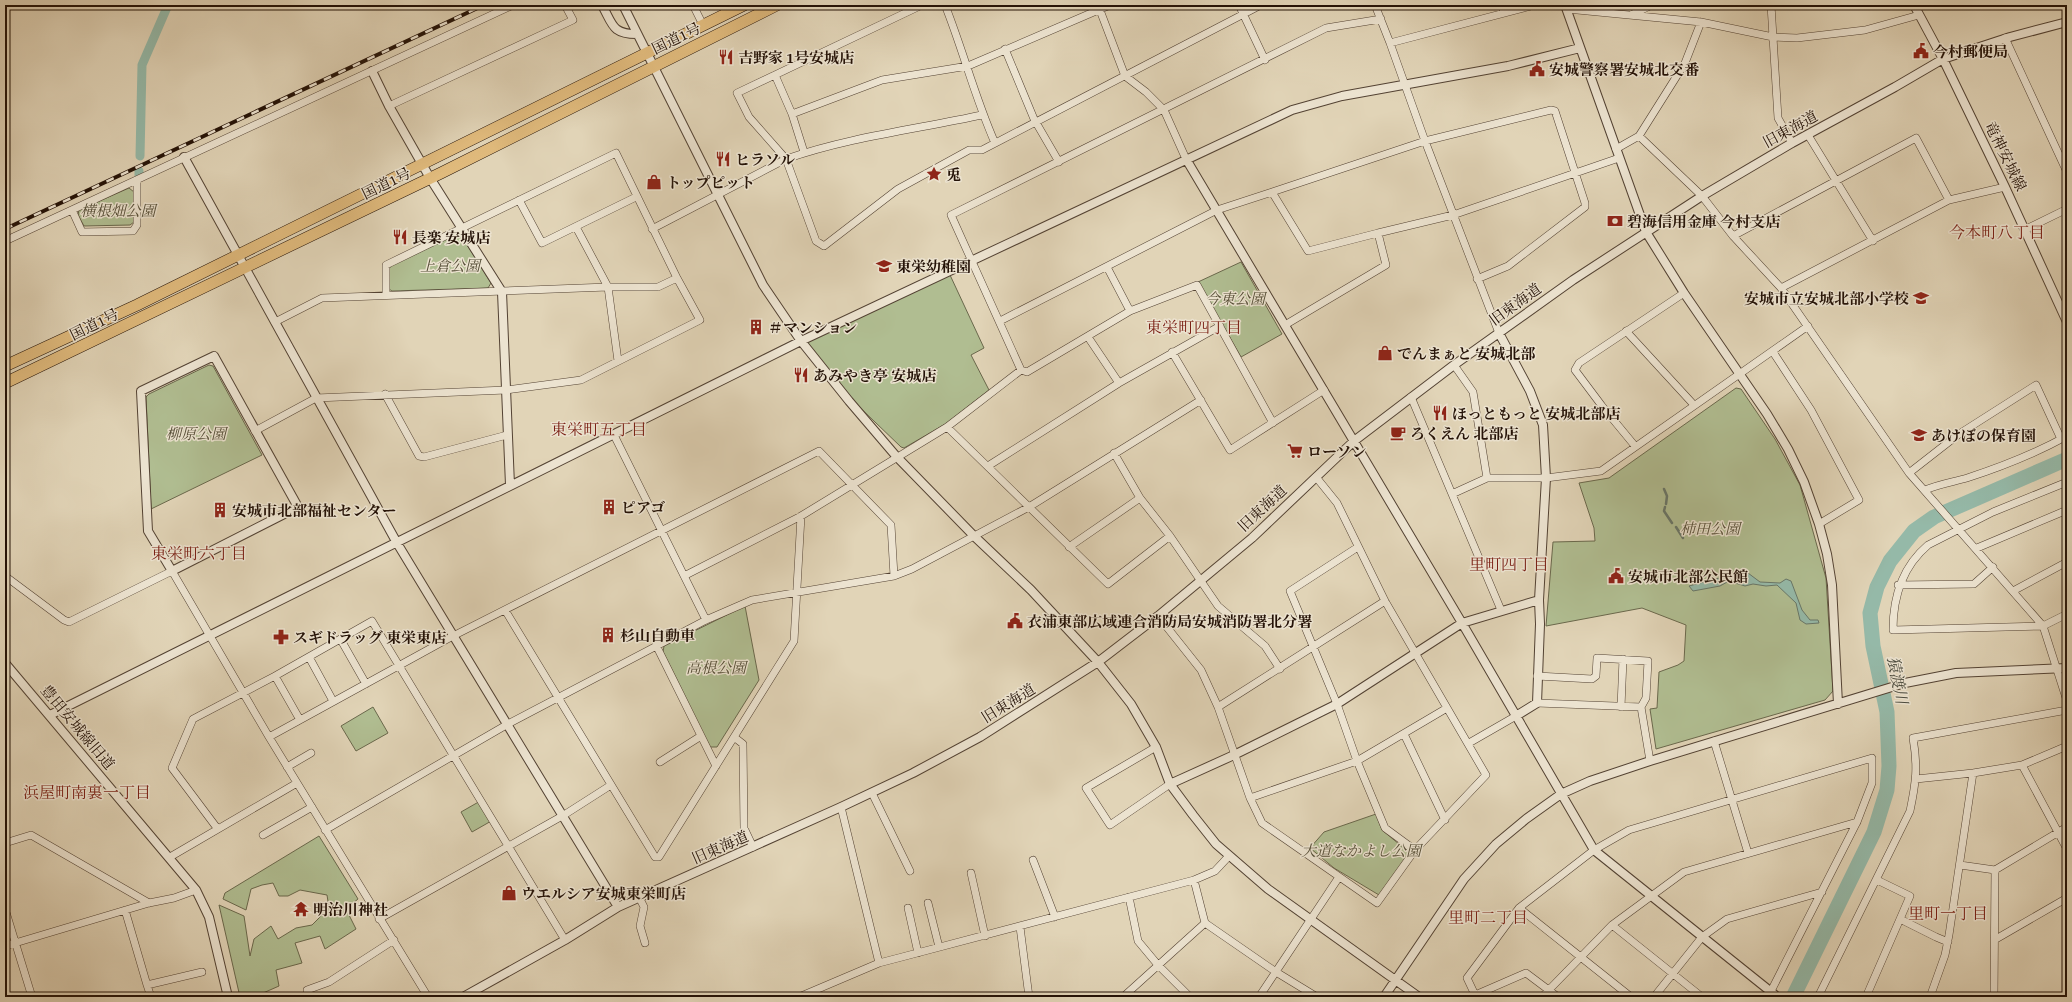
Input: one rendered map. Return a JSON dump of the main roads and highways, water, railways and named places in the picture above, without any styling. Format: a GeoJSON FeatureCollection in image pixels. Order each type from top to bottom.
{"type":"FeatureCollection","features":[{"type":"Feature","properties":{"kind":"highway","name":"国道1号"},"geometry":{"type":"LineString","coordinates":[[5,366],[137,305],[744,5]]}},
{"type":"Feature","properties":{"kind":"highway","name":"国道1号"},"geometry":{"type":"LineString","coordinates":[[5,383],[430,178],[777,5]]}},
{"type":"Feature","properties":{"kind":"waterway"},"geometry":{"type":"LineString","coordinates":[[140,156],[142,65],[168,5]]}},
{"type":"Feature","properties":{"kind":"waterway","name":"猿渡川"},"geometry":{"type":"LineString","coordinates":[[1793,997],[1874,832],[1887,790],[1889,766],[1887,712],[1873,646],[1870,613],[1877,587],[1890,561],[1914,531],[1934,517],[2067,459]]}},
{"type":"Feature","properties":{"kind":"waterway"},"geometry":{"type":"LineString","coordinates":[[1664,489],[1667,496],[1666,504]]}},
{"type":"Feature","properties":{"kind":"waterway"},"geometry":{"type":"LineString","coordinates":[[1665,507],[1664,511],[1672,523]]}},
{"type":"Feature","properties":{"kind":"waterway"},"geometry":{"type":"LineString","coordinates":[[1676,527],[1683,538]]}},
{"type":"Feature","properties":{"kind":"railway"},"geometry":{"type":"LineString","coordinates":[[5,229],[484,5]]}},
{"type":"Feature","properties":{"kind":"place","name":"今村郵便局"},"geometry":{"type":"Point","coordinates":[1921,51]}},
{"type":"Feature","properties":{"kind":"place","name":"吉野家 1号安城店"},"geometry":{"type":"Point","coordinates":[726,57]}},
{"type":"Feature","properties":{"kind":"place","name":"安城警察署安城北交番"},"geometry":{"type":"Point","coordinates":[1537,69]}},
{"type":"Feature","properties":{"kind":"place","name":"ヒラソル"},"geometry":{"type":"Point","coordinates":[723,159]}},
{"type":"Feature","properties":{"kind":"place","name":"兎"},"geometry":{"type":"Point","coordinates":[934,174]}},
{"type":"Feature","properties":{"kind":"place","name":"トップピット"},"geometry":{"type":"Point","coordinates":[654,182]}},
{"type":"Feature","properties":{"kind":"place","name":"碧海信用金庫 今村支店"},"geometry":{"type":"Point","coordinates":[1615,221]}},
{"type":"Feature","properties":{"kind":"place","name":"長楽 安城店"},"geometry":{"type":"Point","coordinates":[400,237]}},
{"type":"Feature","properties":{"kind":"place","name":"東栄幼稚園"},"geometry":{"type":"Point","coordinates":[884,266]}},
{"type":"Feature","properties":{"kind":"place","name":"安城市立安城北部小学校"},"geometry":{"type":"Point","coordinates":[1921,298]}},
{"type":"Feature","properties":{"kind":"place","name":"＃マンション"},"geometry":{"type":"Point","coordinates":[756,327]}},
{"type":"Feature","properties":{"kind":"place","name":"でんまぁと 安城北部"},"geometry":{"type":"Point","coordinates":[1385,353]}},
{"type":"Feature","properties":{"kind":"place","name":"あみやき亭 安城店"},"geometry":{"type":"Point","coordinates":[801,375]}},
{"type":"Feature","properties":{"kind":"place","name":"ほっともっと 安城北部店"},"geometry":{"type":"Point","coordinates":[1440,413]}},
{"type":"Feature","properties":{"kind":"place","name":"ろくえん 北部店"},"geometry":{"type":"Point","coordinates":[1398,433]}},
{"type":"Feature","properties":{"kind":"place","name":"あけぼの保育園"},"geometry":{"type":"Point","coordinates":[1919,435]}},
{"type":"Feature","properties":{"kind":"place","name":"ローソン"},"geometry":{"type":"Point","coordinates":[1295,451]}},
{"type":"Feature","properties":{"kind":"place","name":"ピアゴ"},"geometry":{"type":"Point","coordinates":[609,507]}},
{"type":"Feature","properties":{"kind":"place","name":"安城市北部福祉センター"},"geometry":{"type":"Point","coordinates":[220,510]}},
{"type":"Feature","properties":{"kind":"place","name":"安城市北部公民館"},"geometry":{"type":"Point","coordinates":[1616,576]}},
{"type":"Feature","properties":{"kind":"place","name":"衣浦東部広域連合消防局安城消防署北分署"},"geometry":{"type":"Point","coordinates":[1015,621]}},
{"type":"Feature","properties":{"kind":"place","name":"杉山自動車"},"geometry":{"type":"Point","coordinates":[608,635]}},
{"type":"Feature","properties":{"kind":"place","name":"スギドラッグ 東栄東店"},"geometry":{"type":"Point","coordinates":[281,637]}},
{"type":"Feature","properties":{"kind":"place","name":"ウエルシア安城東栄町店"},"geometry":{"type":"Point","coordinates":[509,893]}},
{"type":"Feature","properties":{"kind":"place","name":"明治川神社"},"geometry":{"type":"Point","coordinates":[301,909]}},
{"type":"Feature","properties":{"kind":"district","name":"今本町八丁目"},"geometry":{"type":"Point","coordinates":[1997,232]}},
{"type":"Feature","properties":{"kind":"district","name":"東栄町四丁目"},"geometry":{"type":"Point","coordinates":[1194,327]}},
{"type":"Feature","properties":{"kind":"district","name":"東栄町五丁目"},"geometry":{"type":"Point","coordinates":[599,429]}},
{"type":"Feature","properties":{"kind":"district","name":"東栄町六丁目"},"geometry":{"type":"Point","coordinates":[199,553]}},
{"type":"Feature","properties":{"kind":"district","name":"里町四丁目"},"geometry":{"type":"Point","coordinates":[1509,564]}},
{"type":"Feature","properties":{"kind":"district","name":"浜屋町南裏一丁目"},"geometry":{"type":"Point","coordinates":[87,792]}},
{"type":"Feature","properties":{"kind":"district","name":"里町一丁目"},"geometry":{"type":"Point","coordinates":[1948,913]}},
{"type":"Feature","properties":{"kind":"district","name":"里町二丁目"},"geometry":{"type":"Point","coordinates":[1488,917]}},
{"type":"Feature","properties":{"kind":"park label","name":"横根畑公園"},"geometry":{"type":"Point","coordinates":[118,210]}},
{"type":"Feature","properties":{"kind":"park label","name":"上倉公園"},"geometry":{"type":"Point","coordinates":[450,265]}},
{"type":"Feature","properties":{"kind":"park label","name":"今東公園"},"geometry":{"type":"Point","coordinates":[1235,298]}},
{"type":"Feature","properties":{"kind":"park label","name":"柳原公園"},"geometry":{"type":"Point","coordinates":[196,433]}},
{"type":"Feature","properties":{"kind":"park label","name":"柿田公園"},"geometry":{"type":"Point","coordinates":[1710,528]}},
{"type":"Feature","properties":{"kind":"park label","name":"高根公園"},"geometry":{"type":"Point","coordinates":[716,667]}},
{"type":"Feature","properties":{"kind":"park label","name":"大道なかよし公園"},"geometry":{"type":"Point","coordinates":[1361,850]}}]}
